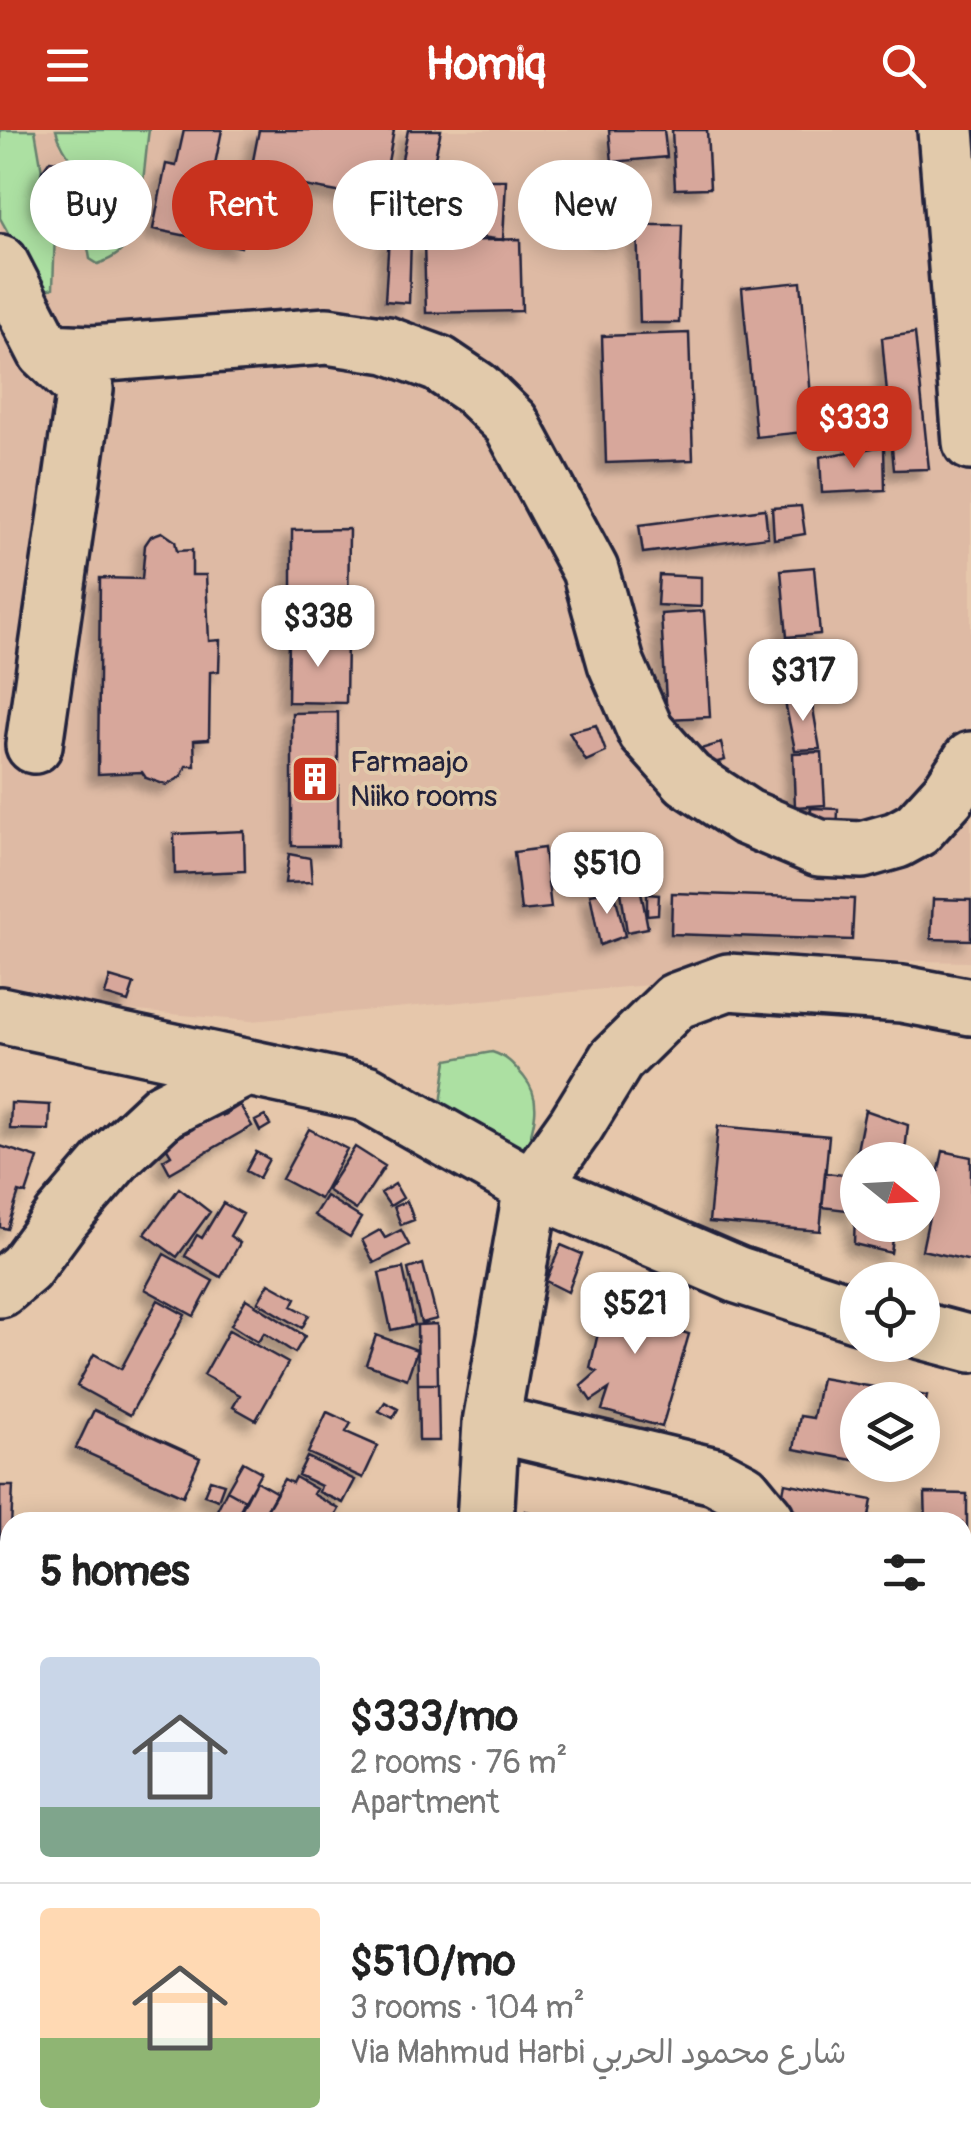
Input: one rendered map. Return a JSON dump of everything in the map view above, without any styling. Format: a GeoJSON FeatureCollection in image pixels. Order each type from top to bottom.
{"type":"FeatureCollection","features":[{"type":"Feature","properties":{"kind":"street"},"geometry":{"type":"LineString","coordinates":[[946,130],[971,442]]}},
{"type":"Feature","properties":{"kind":"street"},"geometry":{"type":"LineString","coordinates":[[0,263],[46,352],[85,389],[34,745]]}},
{"type":"Feature","properties":{"kind":"street"},"geometry":{"type":"LineString","coordinates":[[46,352],[93,354],[327,336],[387,345],[439,364],[476,390],[511,423],[590,570],[616,663],[646,732],[688,779],[746,818],[819,848],[862,850],[897,840],[917,829],[971,760]]}},
{"type":"Feature","properties":{"kind":"street"},"geometry":{"type":"LineString","coordinates":[[486,1512],[490,1423],[532,1187],[616,1060],[676,1001],[728,982],[902,994],[971,1007]]}},
{"type":"Feature","properties":{"kind":"street"},"geometry":{"type":"LineString","coordinates":[[0,1016],[366,1094],[532,1187],[738,1275],[840,1308]]}},
{"type":"Feature","properties":{"kind":"street"},"geometry":{"type":"LineString","coordinates":[[0,1289],[25,1268],[61,1218],[117,1154],[164,1110],[244,1069]]}},
{"type":"Feature","properties":{"kind":"street"},"geometry":{"type":"LineString","coordinates":[[940,1336],[971,1344]]}},
{"type":"Feature","properties":{"kind":"street"},"geometry":{"type":"LineString","coordinates":[[490,1423],[715,1476],[743,1491],[760,1512]]}},
{"type":"Feature","properties":{"kind":"shaded area"},"geometry":{"type":"Polygon","coordinates":[[[35,130],[56,130],[60,146],[70,160],[40,160],[35,130]]]}},
{"type":"Feature","properties":{"kind":"shaded area"},"geometry":{"type":"Polygon","coordinates":[[[149,130],[971,130],[971,962],[912,961],[251,1021],[0,999],[0,218],[47,292],[53,289],[54,250],[88,250],[112,258],[122,250],[152,250],[152,160],[145,160],[149,130]]]}},
{"type":"Feature","properties":{"kind":"green space"},"geometry":{"type":"Polygon","coordinates":[[[0,130],[35,130],[40,160],[30,160],[30,250],[54,250],[53,288],[41,292],[0,218],[0,130]]]}},
{"type":"Feature","properties":{"kind":"green space"},"geometry":{"type":"Polygon","coordinates":[[[56,130],[149,130],[145,160],[72,160],[56,130]]]}},
{"type":"Feature","properties":{"kind":"green space"},"geometry":{"type":"Polygon","coordinates":[[[88,250],[122,250],[98,264],[90,259],[88,250]]]}},
{"type":"Feature","properties":{"kind":"green space"},"geometry":{"type":"Polygon","coordinates":[[[492,1052],[513,1065],[534,1095],[535,1114],[525,1155],[438,1126],[447,1060],[492,1052]]]}},
{"type":"Feature","properties":{"kind":"building"},"geometry":{"type":"Polygon","coordinates":[[[184,130],[222,130],[216,160],[177,160],[184,130]]]}},
{"type":"Feature","properties":{"kind":"building"},"geometry":{"type":"Polygon","coordinates":[[[259,130],[394,130],[388,160],[333,160],[333,191],[313,188],[313,160],[253,160],[259,130]]]}},
{"type":"Feature","properties":{"kind":"building"},"geometry":{"type":"Polygon","coordinates":[[[408,130],[441,130],[434,160],[402,160],[408,130]]]}},
{"type":"Feature","properties":{"kind":"building"},"geometry":{"type":"Polygon","coordinates":[[[609,130],[664,130],[667,157],[612,160],[609,130]]]}},
{"type":"Feature","properties":{"kind":"building"},"geometry":{"type":"Polygon","coordinates":[[[672,130],[707,130],[710,188],[675,189],[672,130]]]}},
{"type":"Feature","properties":{"kind":"building"},"geometry":{"type":"Polygon","coordinates":[[[166,164],[172,165],[172,233],[153,229],[166,164]]]}},
{"type":"Feature","properties":{"kind":"building"},"geometry":{"type":"Polygon","coordinates":[[[498,180],[506,180],[503,240],[498,239],[498,180]]]}},
{"type":"Feature","properties":{"kind":"building"},"geometry":{"type":"Polygon","coordinates":[[[652,225],[682,225],[679,323],[640,323],[638,250],[652,250],[652,225]]]}},
{"type":"Feature","properties":{"kind":"building"},"geometry":{"type":"Polygon","coordinates":[[[518,239],[522,311],[426,313],[424,250],[498,250],[498,240],[518,239]]]}},
{"type":"Feature","properties":{"kind":"building"},"geometry":{"type":"Polygon","coordinates":[[[388,250],[411,250],[409,303],[385,301],[388,250]]]}},
{"type":"Feature","properties":{"kind":"building"},"geometry":{"type":"Polygon","coordinates":[[[801,282],[814,431],[756,437],[742,288],[801,282]]]}},
{"type":"Feature","properties":{"kind":"building"},"geometry":{"type":"Polygon","coordinates":[[[689,333],[693,460],[606,463],[602,336],[689,333]]]}},
{"type":"Feature","properties":{"kind":"building"},"geometry":{"type":"Polygon","coordinates":[[[915,333],[929,469],[894,470],[882,338],[915,333]]]}},
{"type":"Feature","properties":{"kind":"building"},"geometry":{"type":"Polygon","coordinates":[[[884,446],[885,490],[822,493],[820,457],[884,446]]]}},
{"type":"Feature","properties":{"kind":"building"},"geometry":{"type":"Polygon","coordinates":[[[801,506],[805,534],[774,539],[772,508],[801,506]]]}},
{"type":"Feature","properties":{"kind":"building"},"geometry":{"type":"Polygon","coordinates":[[[765,509],[768,537],[643,553],[639,525],[765,509]]]}},
{"type":"Feature","properties":{"kind":"building"},"geometry":{"type":"Polygon","coordinates":[[[349,529],[348,620],[292,620],[292,530],[349,529]]]}},
{"type":"Feature","properties":{"kind":"building"},"geometry":{"type":"Polygon","coordinates":[[[162,532],[175,541],[177,551],[192,550],[192,575],[206,575],[209,641],[220,640],[219,671],[210,672],[209,739],[194,740],[195,766],[186,766],[181,777],[166,785],[146,778],[142,772],[98,774],[100,578],[142,579],[145,545],[151,536],[162,532]]]}},
{"type":"Feature","properties":{"kind":"building"},"geometry":{"type":"Polygon","coordinates":[[[814,567],[820,634],[787,637],[781,570],[814,567]]]}},
{"type":"Feature","properties":{"kind":"building"},"geometry":{"type":"Polygon","coordinates":[[[659,575],[701,577],[701,607],[657,605],[659,575]]]}},
{"type":"Feature","properties":{"kind":"building"},"geometry":{"type":"Polygon","coordinates":[[[704,611],[710,717],[667,719],[661,614],[704,611]]]}},
{"type":"Feature","properties":{"kind":"building"},"geometry":{"type":"Polygon","coordinates":[[[289,636],[347,637],[346,703],[288,702],[289,636]]]}},
{"type":"Feature","properties":{"kind":"building"},"geometry":{"type":"Polygon","coordinates":[[[811,697],[820,749],[795,750],[785,702],[811,697]]]}},
{"type":"Feature","properties":{"kind":"building","name":"Farmaajo Niiko rooms"},"geometry":{"type":"Polygon","coordinates":[[[338,712],[338,846],[292,846],[292,713],[338,712]]]}},
{"type":"Feature","properties":{"kind":"building"},"geometry":{"type":"Polygon","coordinates":[[[596,725],[606,752],[586,761],[569,732],[596,725]]]}},
{"type":"Feature","properties":{"kind":"building"},"geometry":{"type":"Polygon","coordinates":[[[721,743],[725,760],[692,769],[687,753],[721,743]]]}},
{"type":"Feature","properties":{"kind":"building"},"geometry":{"type":"Polygon","coordinates":[[[822,752],[825,805],[795,807],[793,753],[822,752]]]}},
{"type":"Feature","properties":{"kind":"building"},"geometry":{"type":"Polygon","coordinates":[[[811,808],[838,809],[837,835],[810,834],[811,808]]]}},
{"type":"Feature","properties":{"kind":"building"},"geometry":{"type":"Polygon","coordinates":[[[244,831],[245,871],[175,874],[174,834],[244,831]]]}},
{"type":"Feature","properties":{"kind":"building"},"geometry":{"type":"Polygon","coordinates":[[[544,848],[551,908],[521,911],[514,852],[544,848]]]}},
{"type":"Feature","properties":{"kind":"building"},"geometry":{"type":"Polygon","coordinates":[[[289,854],[310,858],[312,882],[285,883],[289,854]]]}},
{"type":"Feature","properties":{"kind":"building"},"geometry":{"type":"Polygon","coordinates":[[[639,881],[648,928],[627,932],[620,885],[639,881]]]}},
{"type":"Feature","properties":{"kind":"building"},"geometry":{"type":"Polygon","coordinates":[[[614,890],[625,936],[600,945],[590,894],[614,890]]]}},
{"type":"Feature","properties":{"kind":"building"},"geometry":{"type":"Polygon","coordinates":[[[672,893],[854,899],[852,940],[671,934],[672,893]]]}},
{"type":"Feature","properties":{"kind":"building"},"geometry":{"type":"Polygon","coordinates":[[[647,894],[659,895],[658,914],[647,915],[647,894]]]}},
{"type":"Feature","properties":{"kind":"building"},"geometry":{"type":"Polygon","coordinates":[[[933,899],[971,900],[971,940],[931,939],[933,899]]]}},
{"type":"Feature","properties":{"kind":"building"},"geometry":{"type":"Polygon","coordinates":[[[110,977],[134,984],[128,1002],[105,995],[110,977]]]}},
{"type":"Feature","properties":{"kind":"building"},"geometry":{"type":"Polygon","coordinates":[[[11,1103],[50,1105],[49,1130],[10,1129],[11,1103]]]}},
{"type":"Feature","properties":{"kind":"building"},"geometry":{"type":"Polygon","coordinates":[[[215,1104],[222,1116],[240,1105],[252,1126],[170,1173],[163,1160],[171,1155],[165,1145],[193,1129],[188,1120],[215,1104]]]}},
{"type":"Feature","properties":{"kind":"building"},"geometry":{"type":"Polygon","coordinates":[[[865,1110],[908,1125],[906,1142],[859,1142],[865,1110]]]}},
{"type":"Feature","properties":{"kind":"building"},"geometry":{"type":"Polygon","coordinates":[[[265,1116],[270,1125],[260,1131],[255,1121],[265,1116]]]}},
{"type":"Feature","properties":{"kind":"building"},"geometry":{"type":"Polygon","coordinates":[[[718,1126],[829,1136],[820,1231],[709,1222],[718,1126]]]}},
{"type":"Feature","properties":{"kind":"building"},"geometry":{"type":"Polygon","coordinates":[[[309,1129],[347,1149],[320,1199],[282,1179],[309,1129]]]}},
{"type":"Feature","properties":{"kind":"building"},"geometry":{"type":"Polygon","coordinates":[[[0,1146],[38,1158],[26,1194],[19,1192],[7,1229],[0,1227],[0,1146]]]}},
{"type":"Feature","properties":{"kind":"building"},"geometry":{"type":"Polygon","coordinates":[[[355,1147],[385,1166],[356,1210],[327,1190],[355,1147]]]}},
{"type":"Feature","properties":{"kind":"building"},"geometry":{"type":"Polygon","coordinates":[[[943,1151],[971,1157],[971,1261],[922,1250],[924,1242],[940,1242],[943,1151]]]}},
{"type":"Feature","properties":{"kind":"building"},"geometry":{"type":"Polygon","coordinates":[[[256,1152],[269,1159],[259,1178],[246,1171],[256,1152]]]}},
{"type":"Feature","properties":{"kind":"building"},"geometry":{"type":"Polygon","coordinates":[[[825,1173],[840,1175],[840,1209],[822,1207],[825,1173]]]}},
{"type":"Feature","properties":{"kind":"building"},"geometry":{"type":"Polygon","coordinates":[[[395,1184],[403,1198],[390,1206],[381,1193],[395,1184]]]}},
{"type":"Feature","properties":{"kind":"building"},"geometry":{"type":"Polygon","coordinates":[[[179,1188],[210,1212],[177,1257],[145,1234],[179,1188]]]}},
{"type":"Feature","properties":{"kind":"building"},"geometry":{"type":"Polygon","coordinates":[[[326,1196],[361,1218],[350,1237],[314,1215],[326,1196]]]}},
{"type":"Feature","properties":{"kind":"building"},"geometry":{"type":"Polygon","coordinates":[[[407,1201],[414,1220],[401,1225],[394,1207],[407,1201]]]}},
{"type":"Feature","properties":{"kind":"building"},"geometry":{"type":"Polygon","coordinates":[[[223,1203],[243,1214],[230,1236],[240,1243],[221,1277],[185,1256],[197,1235],[202,1238],[223,1203]]]}},
{"type":"Feature","properties":{"kind":"building"},"geometry":{"type":"Polygon","coordinates":[[[380,1230],[385,1238],[401,1230],[409,1245],[374,1263],[362,1240],[380,1230]]]}},
{"type":"Feature","properties":{"kind":"building"},"geometry":{"type":"Polygon","coordinates":[[[854,1242],[893,1242],[891,1253],[854,1242]]]}},
{"type":"Feature","properties":{"kind":"building"},"geometry":{"type":"Polygon","coordinates":[[[561,1245],[582,1254],[568,1292],[546,1281],[561,1245]]]}},
{"type":"Feature","properties":{"kind":"building"},"geometry":{"type":"Polygon","coordinates":[[[164,1254],[213,1281],[194,1316],[145,1289],[164,1254]]]}},
{"type":"Feature","properties":{"kind":"building"},"geometry":{"type":"Polygon","coordinates":[[[423,1264],[437,1319],[421,1323],[408,1269],[423,1264]]]}},
{"type":"Feature","properties":{"kind":"building"},"geometry":{"type":"Polygon","coordinates":[[[403,1268],[415,1325],[391,1330],[379,1273],[403,1268]]]}},
{"type":"Feature","properties":{"kind":"building"},"geometry":{"type":"Polygon","coordinates":[[[269,1283],[296,1298],[292,1306],[309,1315],[302,1328],[258,1302],[269,1283]]]}},
{"type":"Feature","properties":{"kind":"building"},"geometry":{"type":"Polygon","coordinates":[[[619,1286],[667,1300],[655,1324],[689,1334],[662,1427],[602,1410],[609,1389],[591,1401],[581,1386],[597,1372],[590,1368],[608,1290],[619,1286]]]}},
{"type":"Feature","properties":{"kind":"building"},"geometry":{"type":"Polygon","coordinates":[[[246,1299],[305,1336],[295,1353],[264,1333],[258,1342],[231,1325],[246,1299]]]}},
{"type":"Feature","properties":{"kind":"building"},"geometry":{"type":"Polygon","coordinates":[[[158,1300],[185,1315],[130,1415],[77,1386],[94,1354],[121,1369],[158,1300]]]}},
{"type":"Feature","properties":{"kind":"building"},"geometry":{"type":"Polygon","coordinates":[[[437,1324],[438,1384],[418,1384],[417,1325],[437,1324]]]}},
{"type":"Feature","properties":{"kind":"building"},"geometry":{"type":"Polygon","coordinates":[[[229,1330],[288,1363],[256,1420],[233,1407],[240,1395],[204,1375],[229,1330]]]}},
{"type":"Feature","properties":{"kind":"building"},"geometry":{"type":"Polygon","coordinates":[[[376,1335],[417,1350],[407,1379],[366,1364],[376,1335]]]}},
{"type":"Feature","properties":{"kind":"building"},"geometry":{"type":"Polygon","coordinates":[[[821,1378],[845,1382],[840,1382],[840,1458],[794,1449],[800,1416],[813,1418],[821,1378]]]}},
{"type":"Feature","properties":{"kind":"building"},"geometry":{"type":"Polygon","coordinates":[[[418,1384],[438,1384],[439,1441],[419,1441],[418,1384]]]}},
{"type":"Feature","properties":{"kind":"building"},"geometry":{"type":"Polygon","coordinates":[[[385,1402],[398,1409],[393,1418],[379,1411],[385,1402]]]}},
{"type":"Feature","properties":{"kind":"building"},"geometry":{"type":"Polygon","coordinates":[[[94,1410],[200,1458],[183,1496],[76,1448],[94,1410]]]}},
{"type":"Feature","properties":{"kind":"building"},"geometry":{"type":"Polygon","coordinates":[[[327,1412],[351,1423],[346,1432],[378,1446],[363,1478],[308,1453],[327,1412]]]}},
{"type":"Feature","properties":{"kind":"building"},"geometry":{"type":"Polygon","coordinates":[[[307,1457],[355,1480],[343,1503],[319,1492],[321,1486],[298,1475],[307,1457]]]}},
{"type":"Feature","properties":{"kind":"building"},"geometry":{"type":"Polygon","coordinates":[[[243,1462],[261,1472],[245,1500],[227,1490],[243,1462]]]}},
{"type":"Feature","properties":{"kind":"building"},"geometry":{"type":"Polygon","coordinates":[[[295,1477],[316,1489],[313,1494],[339,1509],[337,1512],[266,1512],[284,1479],[292,1483],[295,1477]]]}},
{"type":"Feature","properties":{"kind":"building"},"geometry":{"type":"Polygon","coordinates":[[[210,1480],[224,1484],[218,1500],[204,1495],[210,1480]]]}},
{"type":"Feature","properties":{"kind":"building"},"geometry":{"type":"Polygon","coordinates":[[[256,1481],[277,1493],[266,1512],[240,1512],[256,1481]]]}},
{"type":"Feature","properties":{"kind":"building"},"geometry":{"type":"Polygon","coordinates":[[[785,1483],[872,1500],[870,1512],[779,1512],[785,1483]]]}},
{"type":"Feature","properties":{"kind":"building"},"geometry":{"type":"Polygon","coordinates":[[[0,1486],[13,1486],[12,1512],[0,1512],[0,1486]]]}},
{"type":"Feature","properties":{"kind":"building"},"geometry":{"type":"Polygon","coordinates":[[[227,1490],[245,1500],[239,1512],[216,1512],[227,1490]]]}},
{"type":"Feature","properties":{"kind":"building"},"geometry":{"type":"Polygon","coordinates":[[[925,1493],[967,1494],[967,1512],[926,1512],[925,1493]]]}},
{"type":"Feature","properties":{"kind":"place","name":"Farmaajo Niiko rooms"},"geometry":{"type":"Point","coordinates":[315,779]}}]}
